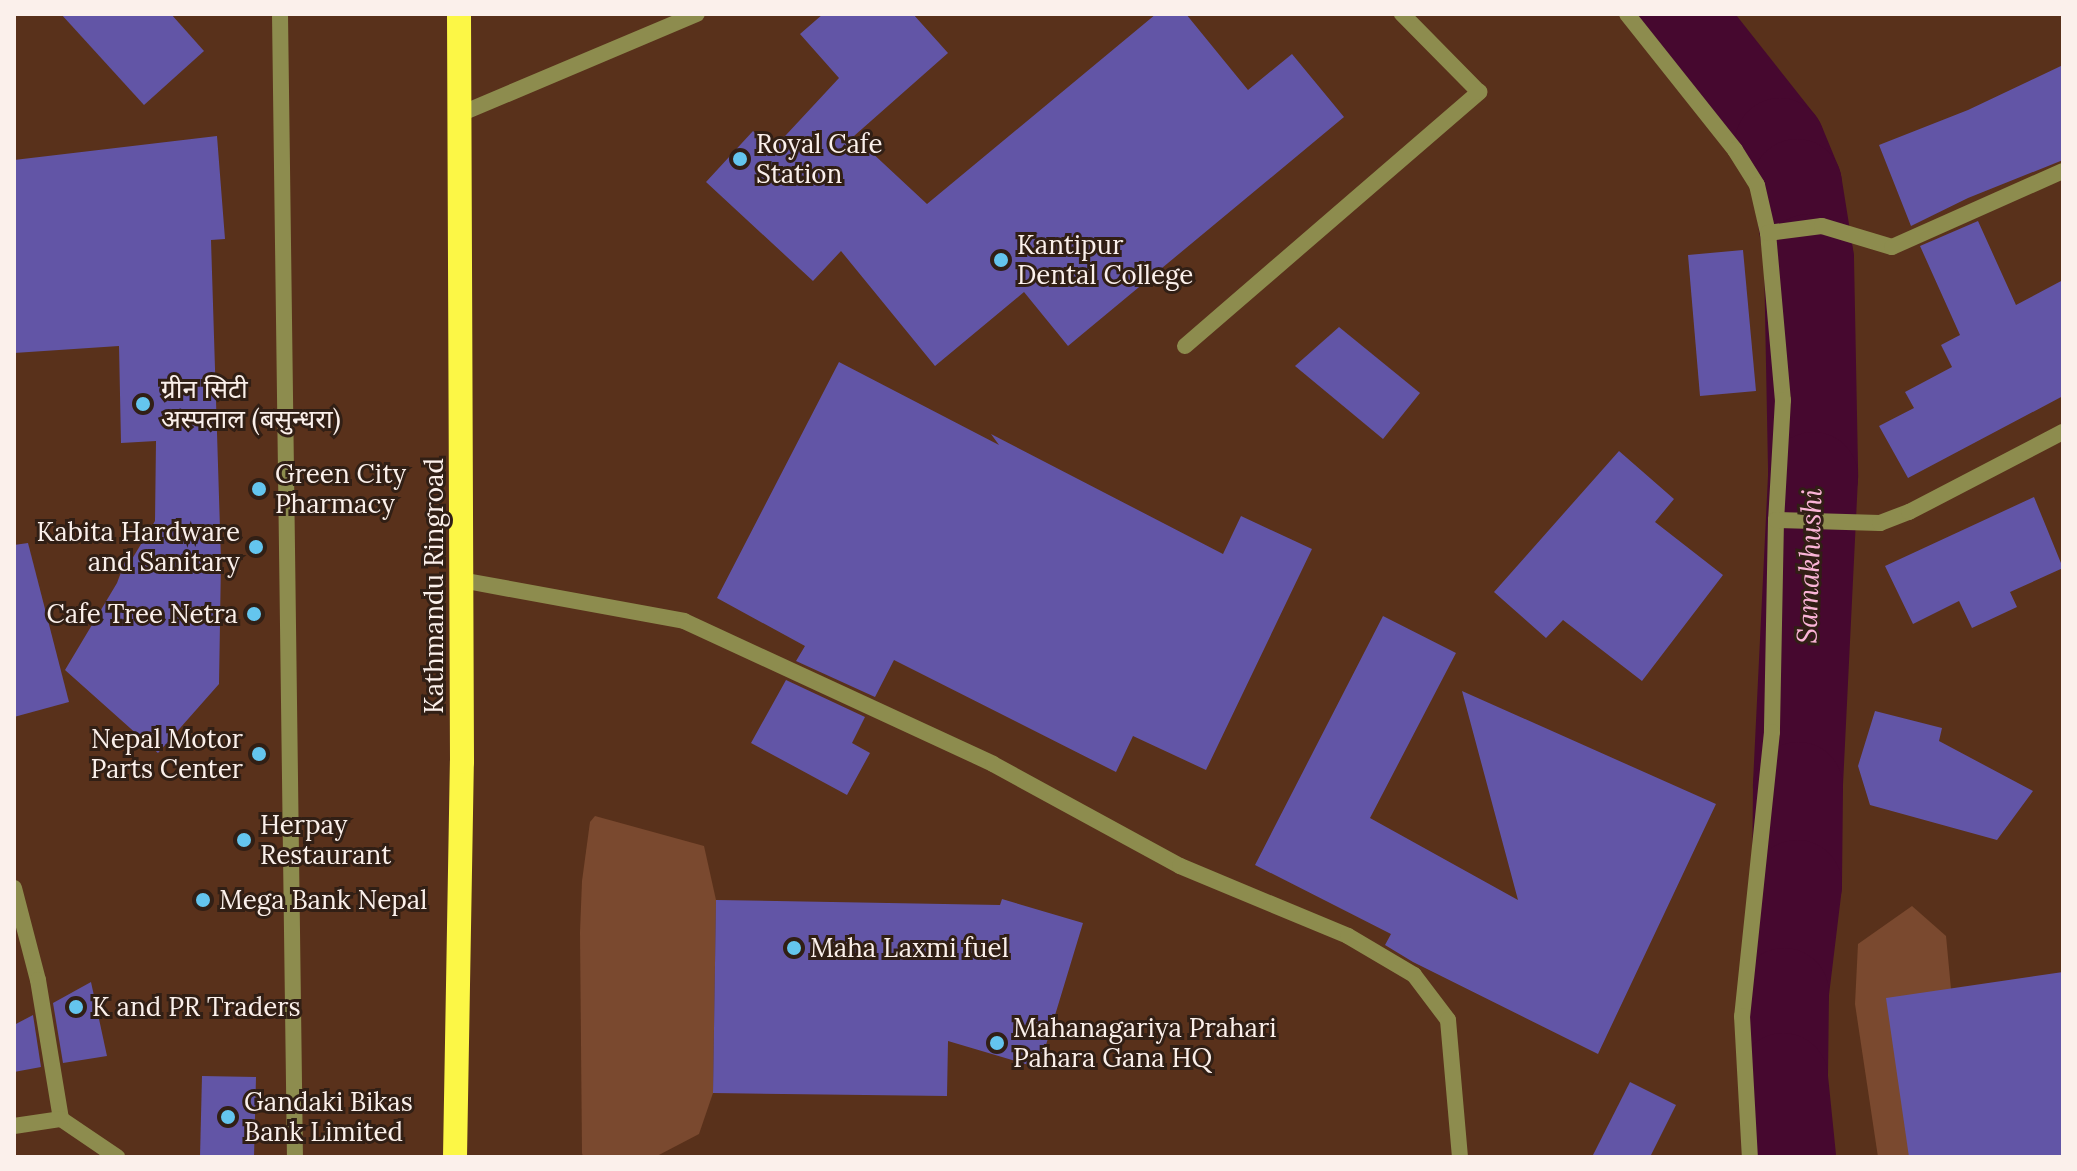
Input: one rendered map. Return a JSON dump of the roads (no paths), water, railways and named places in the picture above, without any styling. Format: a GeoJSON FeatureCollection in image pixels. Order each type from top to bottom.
{"type":"FeatureCollection","features":[{"type":"Feature","properties":{"kind":"highway","name":"Kathmandu Ringroad"},"geometry":{"type":"LineString","coordinates":[[455,1157],[462,762],[459,14]]}},
{"type":"Feature","properties":{"kind":"street"},"geometry":{"type":"LineString","coordinates":[[280,14],[295,1157]]}},
{"type":"Feature","properties":{"kind":"street"},"geometry":{"type":"LineString","coordinates":[[460,114],[697,14]]}},
{"type":"Feature","properties":{"kind":"street"},"geometry":{"type":"LineString","coordinates":[[1185,346],[1479,92],[1402,14]]}},
{"type":"Feature","properties":{"kind":"street"},"geometry":{"type":"LineString","coordinates":[[1627,14],[1735,150],[1757,185],[1776,233],[1784,521],[1772,732],[1742,1016],[1750,1157]]}},
{"type":"Feature","properties":{"kind":"street"},"geometry":{"type":"LineString","coordinates":[[1776,233],[1822,226],[1892,247],[2063,171]]}},
{"type":"Feature","properties":{"kind":"street"},"geometry":{"type":"LineString","coordinates":[[1784,521],[1880,523],[1909,512],[2063,432]]}},
{"type":"Feature","properties":{"kind":"street"},"geometry":{"type":"LineString","coordinates":[[461,580],[684,621],[993,764],[1180,866],[1348,936],[1414,975],[1448,1020],[1460,1157]]}},
{"type":"Feature","properties":{"kind":"street"},"geometry":{"type":"LineString","coordinates":[[14,888],[38,980],[61,1119]]}},
{"type":"Feature","properties":{"kind":"street"},"geometry":{"type":"LineString","coordinates":[[14,1126],[61,1119],[117,1157]]}},
{"type":"Feature","properties":{"kind":"waterway","name":"Samakhushi"},"geometry":{"type":"LineString","coordinates":[[1678,14],[1780,143],[1797,184],[1809,259],[1813,477],[1798,787],[1797,885],[1784,993],[1783,1078],[1791,1157]]}},
{"type":"Feature","properties":{"kind":"place","name":"Royal Cafe Station"},"geometry":{"type":"Point","coordinates":[740,159]}},
{"type":"Feature","properties":{"kind":"place","name":"Kantipur Dental College"},"geometry":{"type":"Point","coordinates":[1001,260]}},
{"type":"Feature","properties":{"kind":"place","name":"ग्रीन सिटी अस्पताल (बसुन्धरा)"},"geometry":{"type":"Point","coordinates":[143,404]}},
{"type":"Feature","properties":{"kind":"place","name":"Green City Pharmacy"},"geometry":{"type":"Point","coordinates":[259,489]}},
{"type":"Feature","properties":{"kind":"place","name":"Kabita Hardware and Sanitary"},"geometry":{"type":"Point","coordinates":[256,547]}},
{"type":"Feature","properties":{"kind":"place","name":"Cafe Tree Netra"},"geometry":{"type":"Point","coordinates":[254,614]}},
{"type":"Feature","properties":{"kind":"place","name":"Nepal Motor Parts Center"},"geometry":{"type":"Point","coordinates":[259,754]}},
{"type":"Feature","properties":{"kind":"place","name":"Herpay Restaurant"},"geometry":{"type":"Point","coordinates":[244,840]}},
{"type":"Feature","properties":{"kind":"place","name":"Mega Bank Nepal"},"geometry":{"type":"Point","coordinates":[203,900]}},
{"type":"Feature","properties":{"kind":"place","name":"Maha Laxmi fuel"},"geometry":{"type":"Point","coordinates":[794,948]}},
{"type":"Feature","properties":{"kind":"place","name":"K and PR Traders"},"geometry":{"type":"Point","coordinates":[76,1007]}},
{"type":"Feature","properties":{"kind":"place","name":"Mahanagariya Prahari Pahara Gana HQ"},"geometry":{"type":"Point","coordinates":[997,1043]}},
{"type":"Feature","properties":{"kind":"place","name":"Gandaki Bikas Bank Limited"},"geometry":{"type":"Point","coordinates":[228,1117]}}]}
